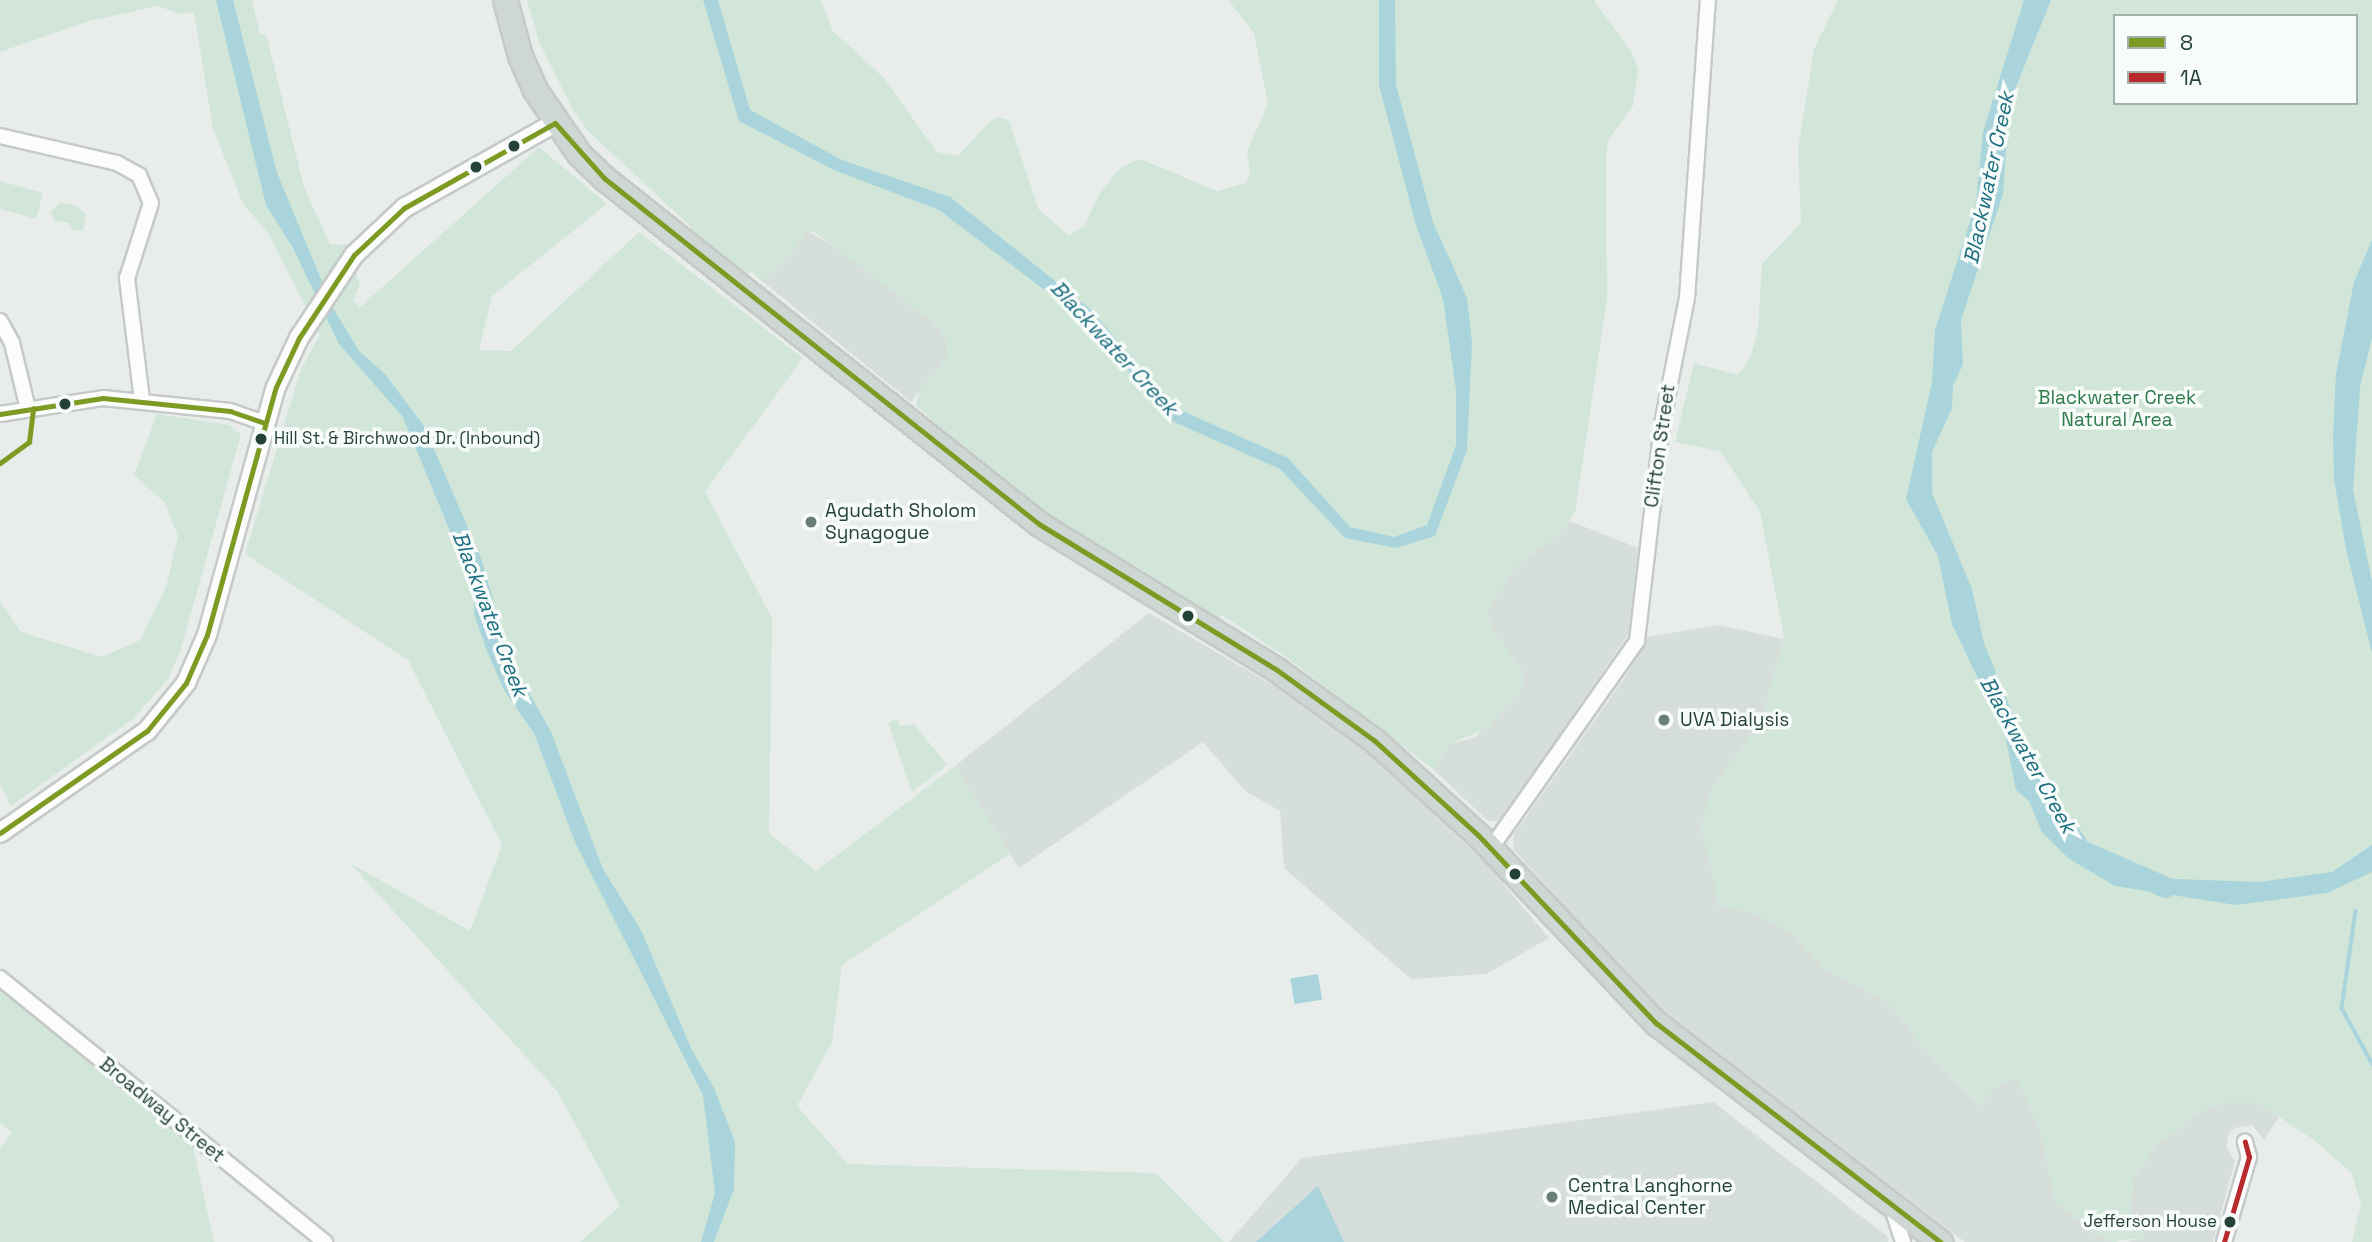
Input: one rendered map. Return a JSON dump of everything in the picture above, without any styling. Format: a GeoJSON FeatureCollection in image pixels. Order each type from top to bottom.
{"type":"FeatureCollection","features":[{"type":"Feature","properties":{"kind":"main road"},"geometry":{"type":"LineString","coordinates":[[505,0],[520,56],[555,123],[604,178],[1039,524],[1321,700],[1417,776],[1491,848],[1656,1023],[1940,1242]]}},
{"type":"Feature","properties":{"kind":"street","name":"Clifton Street"},"geometry":{"type":"LineString","coordinates":[[1491,848],[1637,641],[1662,424],[1688,285],[1708,0]]}},
{"type":"Feature","properties":{"kind":"street"},"geometry":{"type":"LineString","coordinates":[[0,833],[147,731],[177,698],[207,635],[265,423],[285,365],[313,315],[347,265],[373,234],[404,208],[555,123]]}},
{"type":"Feature","properties":{"kind":"street"},"geometry":{"type":"LineString","coordinates":[[0,136],[117,163],[139,175],[151,203],[127,278],[142,401]]}},
{"type":"Feature","properties":{"kind":"street"},"geometry":{"type":"LineString","coordinates":[[0,321],[12,343],[29,409]]}},
{"type":"Feature","properties":{"kind":"street"},"geometry":{"type":"LineString","coordinates":[[0,414],[103,398],[230,411],[265,423]]}},
{"type":"Feature","properties":{"kind":"street","name":"Broadway Street"},"geometry":{"type":"LineString","coordinates":[[0,978],[324,1242]]}},
{"type":"Feature","properties":{"kind":"street"},"geometry":{"type":"LineString","coordinates":[[2224,1242],[2249,1157],[2245,1142]]}},
{"type":"Feature","properties":{"kind":"street"},"geometry":{"type":"LineString","coordinates":[[1890,1204],[1903,1242]]}},
{"type":"Feature","properties":{"kind":"shaded area"},"geometry":{"type":"Polygon","coordinates":[[[808,231],[851,257],[930,320],[947,339],[948,356],[911,402],[761,280],[775,271],[808,231]]]}},
{"type":"Feature","properties":{"kind":"shaded area"},"geometry":{"type":"Polygon","coordinates":[[[1570,521],[1638,548],[1630,632],[1500,821],[1488,821],[1434,770],[1449,744],[1474,738],[1517,696],[1524,680],[1522,671],[1491,628],[1487,611],[1517,565],[1559,534],[1570,521]]]}},
{"type":"Feature","properties":{"kind":"shaded area"},"geometry":{"type":"Polygon","coordinates":[[[1149,613],[1290,695],[1363,748],[1484,861],[1549,938],[1486,974],[1411,979],[1284,868],[1280,811],[1245,791],[1203,742],[1019,868],[955,766],[1149,613]]]}},
{"type":"Feature","properties":{"kind":"shaded area"},"geometry":{"type":"Polygon","coordinates":[[[1718,625],[1784,639],[1762,720],[1712,789],[1719,906],[1752,912],[1789,931],[1824,968],[1888,1002],[1934,1060],[1980,1105],[1993,1088],[2016,1077],[2040,1129],[2055,1201],[2093,1233],[2114,1242],[1965,1242],[1655,1006],[1513,849],[1514,834],[1624,679],[1647,637],[1718,625]]]}},
{"type":"Feature","properties":{"kind":"shaded area","name":"Centra Langhorne Medical Center"},"geometry":{"type":"Polygon","coordinates":[[[1713,1102],[1887,1236],[1888,1242],[1229,1242],[1302,1158],[1713,1102]]]}},
{"type":"Feature","properties":{"kind":"shaded area"},"geometry":{"type":"Polygon","coordinates":[[[2224,1103],[2258,1103],[2279,1117],[2264,1140],[2252,1125],[2234,1128],[2228,1136],[2226,1147],[2235,1161],[2213,1242],[2127,1242],[2144,1237],[2131,1210],[2133,1179],[2155,1147],[2199,1112],[2224,1103]]]}},
{"type":"Feature","properties":{"kind":"green space"},"geometry":{"type":"Polygon","coordinates":[[[0,0],[252,0],[260,35],[266,34],[304,187],[330,244],[346,245],[360,285],[353,300],[359,308],[539,147],[607,204],[492,296],[479,350],[511,351],[639,232],[803,358],[705,492],[772,618],[769,833],[816,871],[955,766],[1010,854],[842,965],[832,1042],[797,1106],[848,1164],[1156,1173],[1224,1242],[580,1242],[620,1206],[557,1091],[350,863],[470,931],[502,845],[408,660],[245,554],[301,369],[320,335],[268,233],[243,204],[213,129],[194,12],[180,14],[158,6],[89,21],[0,52],[0,0]]]}},
{"type":"Feature","properties":{"kind":"green space"},"geometry":{"type":"Polygon","coordinates":[[[527,0],[821,0],[833,31],[883,77],[937,152],[958,156],[990,121],[997,117],[1009,120],[1039,210],[1069,235],[1084,226],[1099,195],[1120,168],[1140,159],[1217,191],[1246,183],[1250,171],[1247,152],[1268,104],[1254,33],[1228,0],[1594,0],[1632,53],[1638,70],[1633,106],[1608,140],[1607,299],[1575,513],[1559,534],[1517,565],[1487,611],[1491,628],[1522,671],[1524,680],[1517,696],[1488,728],[1449,744],[1434,770],[1286,657],[1222,615],[1216,623],[1041,514],[916,406],[920,389],[948,356],[947,339],[930,320],[816,233],[808,231],[775,271],[761,280],[750,271],[747,275],[689,231],[691,227],[588,131],[573,110],[539,42],[527,0]]]}},
{"type":"Feature","properties":{"kind":"green space","name":"Blackwater Creek Natural Area"},"geometry":{"type":"Polygon","coordinates":[[[1838,0],[2372,0],[2372,1242],[2352,1242],[2361,1205],[2352,1173],[2314,1140],[2258,1103],[2224,1103],[2199,1112],[2155,1147],[2133,1179],[2131,1210],[2144,1237],[2114,1242],[2093,1233],[2055,1201],[2040,1129],[2016,1078],[1993,1088],[1981,1105],[1934,1060],[1888,1002],[1824,968],[1788,931],[1752,912],[1719,906],[1701,825],[1712,789],[1762,720],[1784,638],[1760,512],[1720,451],[1675,442],[1694,363],[1738,375],[1751,356],[1758,330],[1762,264],[1801,223],[1798,149],[1814,49],[1838,0]]]}},
{"type":"Feature","properties":{"kind":"green space"},"geometry":{"type":"Polygon","coordinates":[[[0,181],[43,193],[36,219],[0,209],[0,181]]]}},
{"type":"Feature","properties":{"kind":"green space"},"geometry":{"type":"Polygon","coordinates":[[[59,203],[75,205],[86,214],[83,230],[74,231],[69,223],[54,220],[51,212],[59,203]]]}},
{"type":"Feature","properties":{"kind":"green space"},"geometry":{"type":"Polygon","coordinates":[[[157,414],[230,425],[241,435],[180,652],[168,679],[134,718],[11,806],[0,784],[0,601],[21,632],[102,657],[140,640],[166,587],[178,537],[165,503],[134,475],[157,414]]]}},
{"type":"Feature","properties":{"kind":"green space"},"geometry":{"type":"Polygon","coordinates":[[[897,719],[900,726],[914,724],[947,765],[912,792],[888,723],[897,719]]]}},
{"type":"Feature","properties":{"kind":"green space"},"geometry":{"type":"Polygon","coordinates":[[[0,987],[192,1142],[214,1242],[0,1242],[0,1149],[12,1133],[0,1123],[0,987]]]}},
{"type":"Feature","properties":{"kind":"water"},"geometry":{"type":"Polygon","coordinates":[[[216,0],[233,0],[277,173],[333,308],[359,351],[385,374],[424,426],[481,558],[510,659],[551,732],[603,869],[641,930],[691,1048],[714,1088],[735,1142],[734,1189],[714,1242],[701,1242],[715,1193],[703,1095],[575,842],[534,733],[504,690],[474,614],[475,592],[403,417],[339,344],[293,248],[266,205],[216,0]]]}},
{"type":"Feature","properties":{"kind":"water"},"geometry":{"type":"Polygon","coordinates":[[[703,0],[718,0],[750,110],[842,160],[950,197],[1089,308],[1178,409],[1288,458],[1350,527],[1394,537],[1427,525],[1456,445],[1456,390],[1443,299],[1416,225],[1379,85],[1379,0],[1395,0],[1396,85],[1433,222],[1467,298],[1472,343],[1467,450],[1435,536],[1396,548],[1345,538],[1280,469],[1172,421],[1083,319],[939,210],[834,170],[739,121],[703,0]]]}},
{"type":"Feature","properties":{"kind":"water"},"geometry":{"type":"Polygon","coordinates":[[[2024,0],[2051,0],[2009,104],[2003,194],[1961,320],[1963,364],[1953,386],[1952,408],[1932,452],[1932,493],[1972,589],[1984,643],[2007,700],[2040,772],[2096,862],[2121,877],[2259,882],[2332,872],[2372,845],[2372,872],[2327,893],[2236,905],[2115,886],[2068,858],[2042,832],[2029,801],[2016,790],[2005,735],[1952,624],[1938,556],[1906,499],[1932,382],[1935,330],[1976,203],[1983,132],[2024,0]]]}},
{"type":"Feature","properties":{"kind":"water"},"geometry":{"type":"Polygon","coordinates":[[[2372,240],[2372,338],[2360,387],[2353,490],[2372,581],[2372,653],[2346,549],[2334,479],[2333,435],[2336,374],[2354,282],[2372,240]]]}},
{"type":"Feature","properties":{"kind":"water"},"geometry":{"type":"Polygon","coordinates":[[[1318,974],[1322,1000],[1294,1004],[1290,978],[1318,974]]]}},
{"type":"Feature","properties":{"kind":"water"},"geometry":{"type":"Polygon","coordinates":[[[1318,1186],[1344,1242],[1256,1242],[1318,1186]]]}},
{"type":"Feature","properties":{"kind":"waterway","name":"Blackwater Creek"},"geometry":{"type":"LineString","coordinates":[[2072,837],[2079,849],[2165,887]]}},
{"type":"Feature","properties":{"kind":"waterway"},"geometry":{"type":"LineString","coordinates":[[2356,911],[2342,1008],[2372,1063]]}},
{"type":"Feature","properties":{"kind":"transit line","name":"8"},"geometry":{"type":"LineString","coordinates":[[555,123],[604,178],[1039,524],[1277,670],[1375,741],[1478,835],[1656,1023],[1940,1242]]}},
{"type":"Feature","properties":{"kind":"transit line","name":"8"},"geometry":{"type":"LineString","coordinates":[[0,833],[147,731],[186,683],[207,635],[276,387],[299,338],[354,255],[404,208],[555,123]]}},
{"type":"Feature","properties":{"kind":"transit line","name":"8"},"geometry":{"type":"LineString","coordinates":[[0,414],[103,398],[230,411],[265,423]]}},
{"type":"Feature","properties":{"kind":"transit line","name":"8"},"geometry":{"type":"LineString","coordinates":[[0,463],[29,442],[33,408]]}},
{"type":"Feature","properties":{"kind":"transit line","name":"1A"},"geometry":{"type":"LineString","coordinates":[[2224,1242],[2249,1157],[2245,1142]]}},
{"type":"Feature","properties":{"kind":"place","name":"Hill St. & Birchwood Dr. (Inbound)"},"geometry":{"type":"Point","coordinates":[261,439]}},
{"type":"Feature","properties":{"kind":"place","name":"Agudath Sholom Synagogue"},"geometry":{"type":"Point","coordinates":[811,522]}},
{"type":"Feature","properties":{"kind":"place","name":"UVA Dialysis"},"geometry":{"type":"Point","coordinates":[1664,720]}},
{"type":"Feature","properties":{"kind":"place","name":"Centra Langhorne Medical Center"},"geometry":{"type":"Point","coordinates":[1552,1197]}},
{"type":"Feature","properties":{"kind":"place","name":"Jefferson House"},"geometry":{"type":"Point","coordinates":[2230,1222]}}]}
